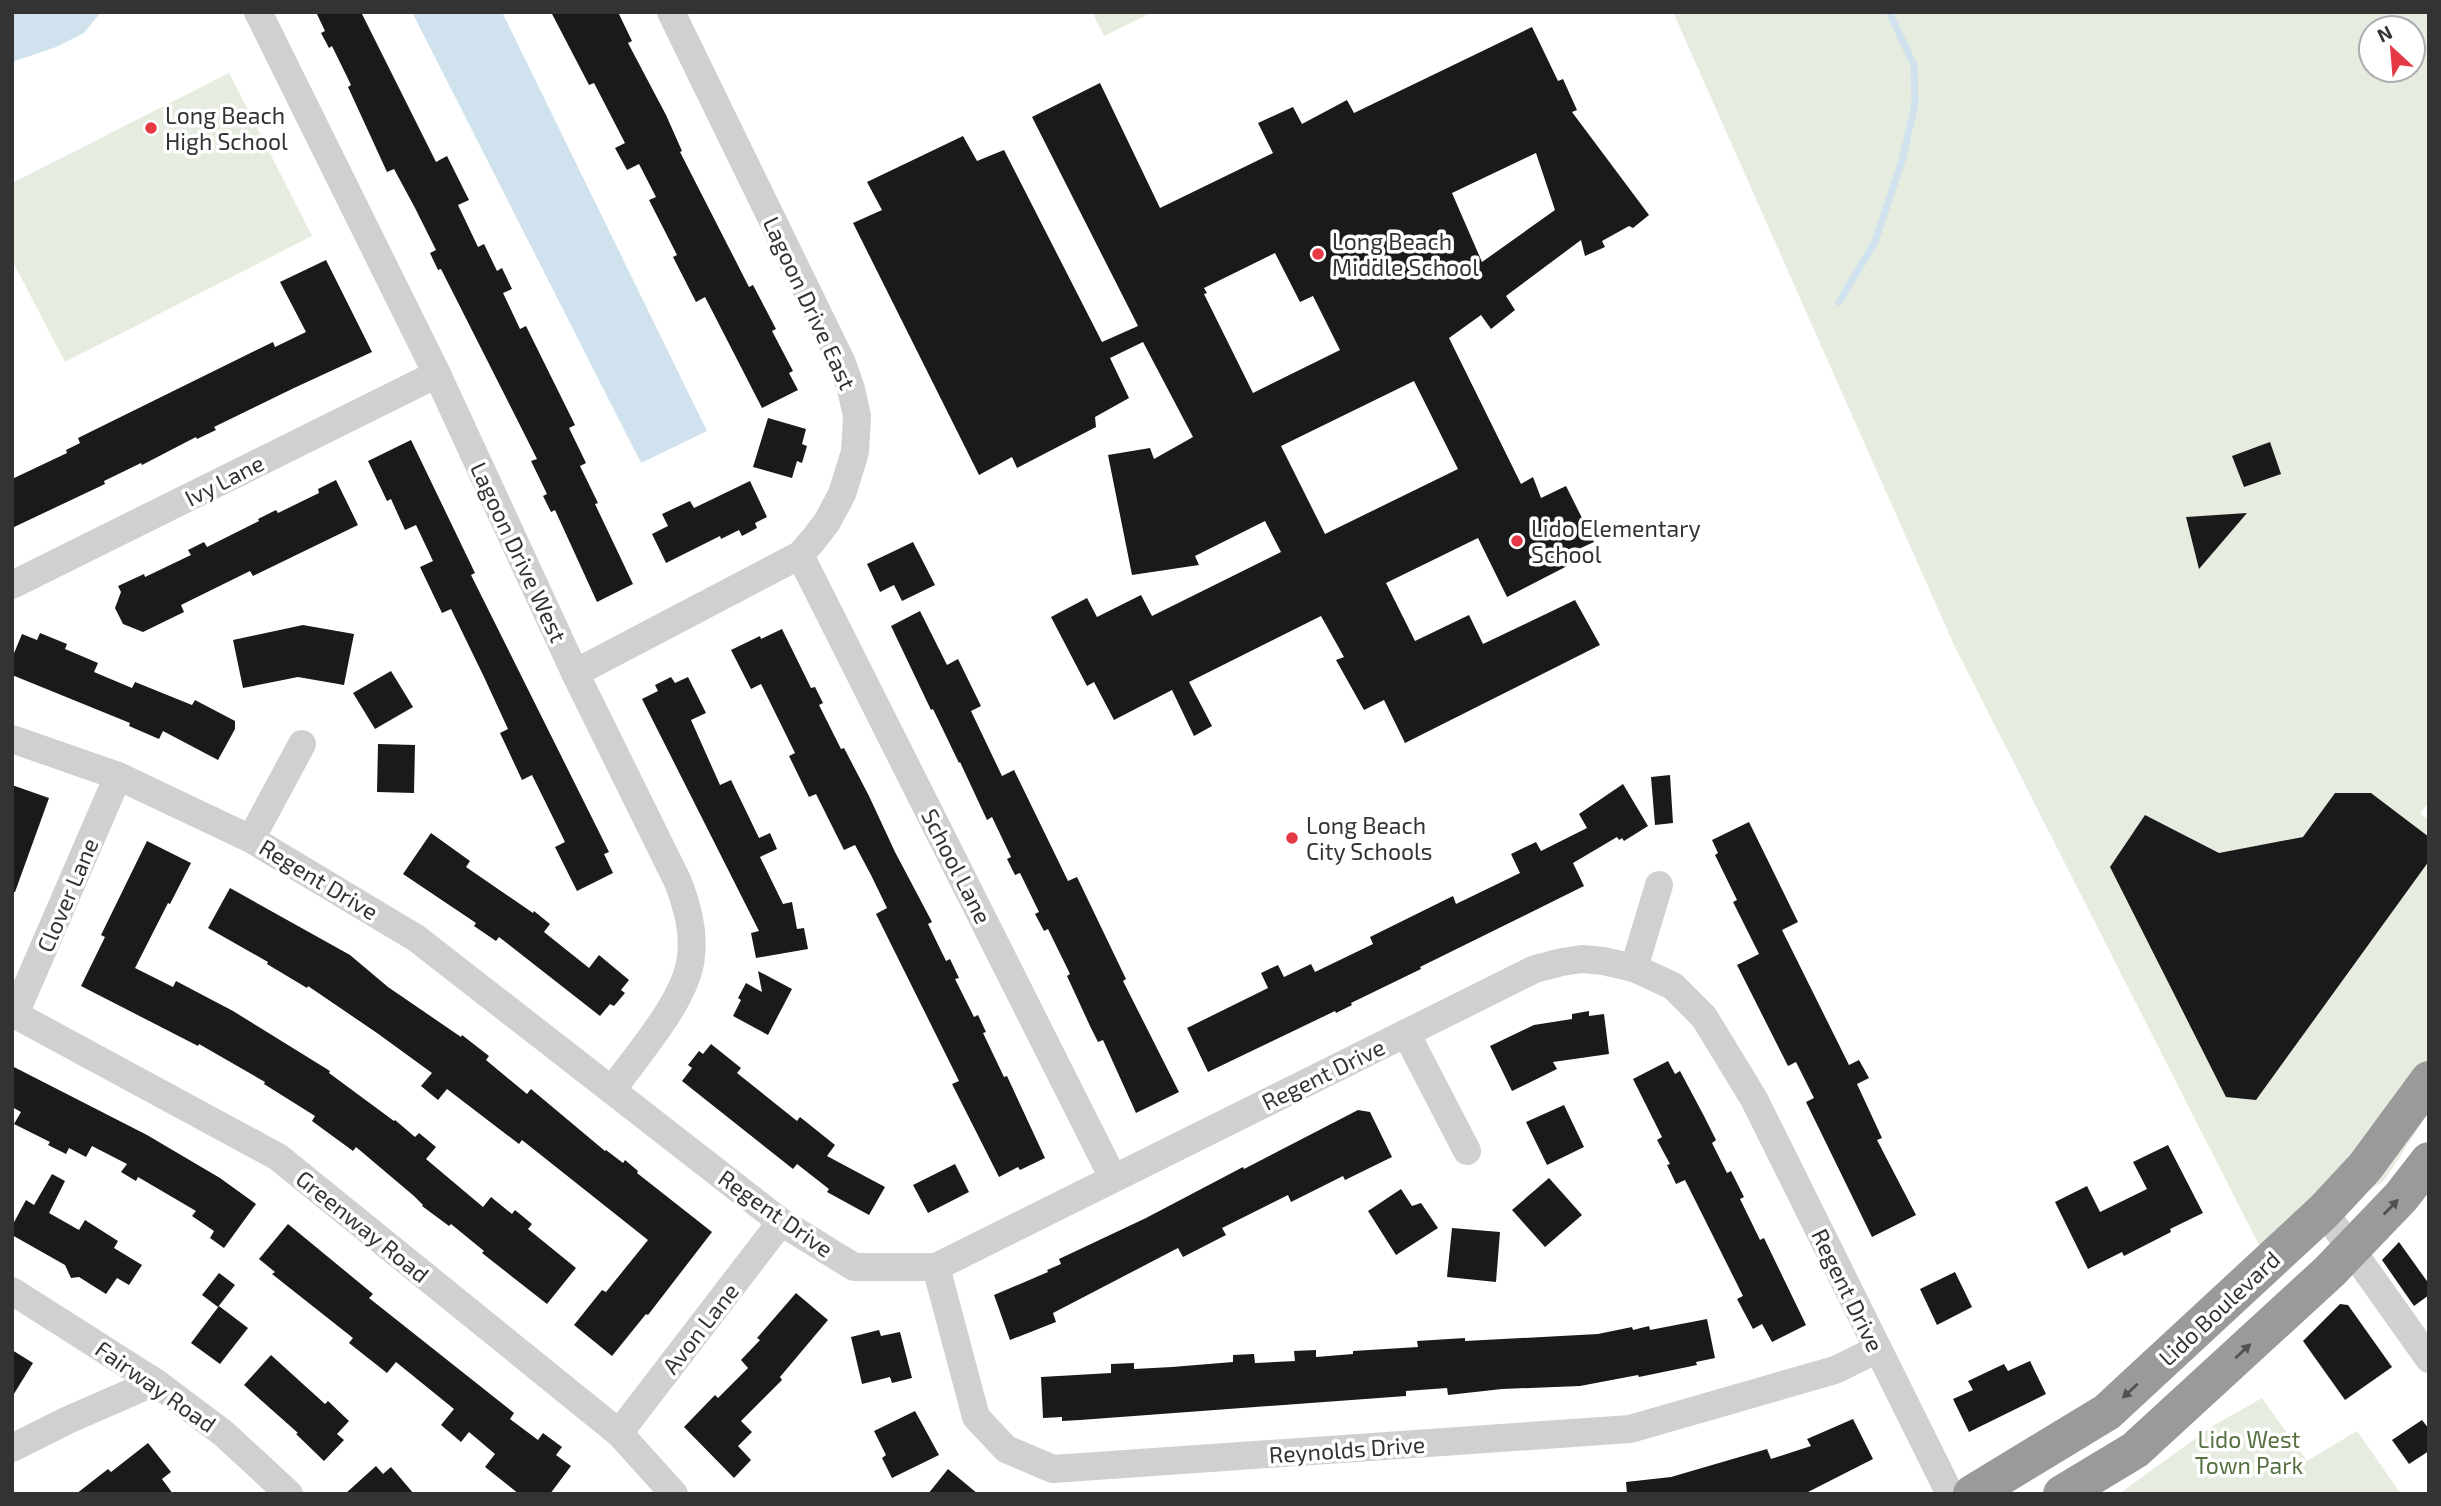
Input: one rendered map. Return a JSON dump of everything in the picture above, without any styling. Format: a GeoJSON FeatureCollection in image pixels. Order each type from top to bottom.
{"type":"FeatureCollection","features":[{"type":"Feature","properties":{"kind":"highway","name":"Lido Boulevard"},"geometry":{"type":"LineString","coordinates":[[1972,1494],[2107,1412],[2324,1211],[2365,1167],[2429,1080]]}},
{"type":"Feature","properties":{"kind":"highway","name":"Lido Boulevard"},"geometry":{"type":"LineString","coordinates":[[2063,1494],[2135,1450],[2330,1271],[2401,1197],[2429,1161]]}},
{"type":"Feature","properties":{"kind":"street","name":"Lagoon Drive West"},"geometry":{"type":"LineString","coordinates":[[258,12],[437,374],[575,673],[678,882],[688,909],[692,934],[691,959],[681,993],[612,1090]]}},
{"type":"Feature","properties":{"kind":"street","name":"Lagoon Drive East"},"geometry":{"type":"LineString","coordinates":[[575,673],[800,555],[827,522],[842,494],[850,473],[857,434],[852,389],[842,363],[671,12]]}},
{"type":"Feature","properties":{"kind":"street","name":"Ivy Lane"},"geometry":{"type":"LineString","coordinates":[[12,586],[437,374]]}},
{"type":"Feature","properties":{"kind":"street","name":"School Lane"},"geometry":{"type":"LineString","coordinates":[[800,555],[1113,1178]]}},
{"type":"Feature","properties":{"kind":"street","name":"Regent Drive"},"geometry":{"type":"LineString","coordinates":[[12,739],[118,776],[251,839],[416,938],[781,1222],[854,1267],[936,1267],[1535,969],[1562,961],[1582,959],[1634,968],[1673,986],[1704,1017],[1754,1099],[1950,1494]]}},
{"type":"Feature","properties":{"kind":"street"},"geometry":{"type":"LineString","coordinates":[[251,839],[302,744]]}},
{"type":"Feature","properties":{"kind":"street","name":"Clover Lane"},"geometry":{"type":"LineString","coordinates":[[14,1014],[118,776]]}},
{"type":"Feature","properties":{"kind":"street"},"geometry":{"type":"LineString","coordinates":[[1634,968],[1659,885]]}},
{"type":"Feature","properties":{"kind":"street","name":"Greenway Road"},"geometry":{"type":"LineString","coordinates":[[14,1014],[278,1157],[619,1433],[674,1494]]}},
{"type":"Feature","properties":{"kind":"street"},"geometry":{"type":"LineString","coordinates":[[1406,1033],[1467,1151]]}},
{"type":"Feature","properties":{"kind":"street"},"geometry":{"type":"LineString","coordinates":[[2324,1211],[2429,1359]]}},
{"type":"Feature","properties":{"kind":"street","name":"Avon Lane"},"geometry":{"type":"LineString","coordinates":[[619,1433],[781,1222]]}},
{"type":"Feature","properties":{"kind":"street","name":"Reynolds Drive"},"geometry":{"type":"LineString","coordinates":[[936,1267],[976,1417],[1006,1449],[1053,1469],[1630,1429],[1835,1370],[1878,1349]]}},
{"type":"Feature","properties":{"kind":"street","name":"Fairway Road"},"geometry":{"type":"LineString","coordinates":[[12,1291],[155,1382],[240,1447],[289,1494]]}},
{"type":"Feature","properties":{"kind":"street"},"geometry":{"type":"LineString","coordinates":[[12,1448],[155,1382]]}},
{"type":"Feature","properties":{"kind":"green space"},"geometry":{"type":"Polygon","coordinates":[[[1092,12],[1153,12],[1104,36],[1092,12]]]}},
{"type":"Feature","properties":{"kind":"green space"},"geometry":{"type":"Polygon","coordinates":[[[1673,12],[2429,12],[2429,801],[2420,814],[2429,820],[2429,1112],[2383,1182],[2259,1245],[1954,645],[1673,12]]]}},
{"type":"Feature","properties":{"kind":"green space"},"geometry":{"type":"Polygon","coordinates":[[[229,73],[312,236],[65,362],[12,260],[12,183],[229,73]]]}},
{"type":"Feature","properties":{"kind":"green space","name":"Lido West Town Park"},"geometry":{"type":"Polygon","coordinates":[[[2262,1398],[2307,1461],[2357,1431],[2401,1494],[2119,1494],[2211,1427],[2262,1398]]]}},
{"type":"Feature","properties":{"kind":"water"},"geometry":{"type":"Polygon","coordinates":[[[12,12],[101,12],[84,33],[56,47],[12,62],[12,12]]]}},
{"type":"Feature","properties":{"kind":"water"},"geometry":{"type":"Polygon","coordinates":[[[412,12],[502,12],[707,431],[641,463],[412,12]]]}},
{"type":"Feature","properties":{"kind":"building"},"geometry":{"type":"Polygon","coordinates":[[[316,12],[361,12],[436,162],[447,156],[469,200],[458,205],[478,247],[484,244],[497,271],[502,268],[512,289],[503,293],[520,329],[526,326],[575,425],[569,428],[586,463],[580,466],[633,584],[597,602],[555,510],[551,512],[543,496],[547,494],[531,461],[537,459],[441,269],[438,270],[430,253],[436,250],[415,208],[394,169],[387,172],[348,87],[351,85],[332,46],[329,48],[321,33],[325,31],[316,12]]]}},
{"type":"Feature","properties":{"kind":"building"},"geometry":{"type":"Polygon","coordinates":[[[551,12],[618,12],[632,41],[628,43],[666,115],[682,151],[680,152],[749,287],[753,285],[776,329],[772,331],[793,371],[789,373],[798,390],[762,408],[705,297],[696,302],[673,257],[677,255],[649,200],[656,197],[639,164],[627,170],[615,148],[625,143],[594,83],[589,85],[551,12]]]}},
{"type":"Feature","properties":{"kind":"building"},"geometry":{"type":"Polygon","coordinates":[[[1532,27],[1558,81],[1563,79],[1577,110],[1572,112],[1649,215],[1633,228],[1629,226],[1602,241],[1605,247],[1585,256],[1581,240],[1506,296],[1515,310],[1491,329],[1481,315],[1449,338],[1521,484],[1533,477],[1541,498],[1566,486],[1594,542],[1570,553],[1573,563],[1507,597],[1478,538],[1386,583],[1415,641],[1469,615],[1483,644],[1575,600],[1600,645],[1405,743],[1384,700],[1364,710],[1336,660],[1344,657],[1321,616],[1189,682],[1212,726],[1194,736],[1172,690],[1114,720],[1094,682],[1087,686],[1051,617],[1087,598],[1097,617],[1141,595],[1152,616],[1281,552],[1265,521],[1195,556],[1199,565],[1132,575],[1108,455],[1150,448],[1154,459],[1193,437],[1143,342],[1110,358],[1129,398],[1095,417],[1096,427],[1017,468],[1012,457],[979,475],[853,223],[882,210],[867,182],[963,136],[977,161],[1004,150],[1102,342],[1138,326],[1032,117],[1100,83],[1160,208],[1273,153],[1258,123],[1293,107],[1302,124],[1347,100],[1354,113],[1532,27]],[[1536,153],[1452,193],[1482,262],[1555,210],[1536,153]],[[1275,253],[1204,288],[1207,293],[1204,294],[1253,393],[1340,350],[1313,296],[1300,302],[1275,253]],[[1414,381],[1281,446],[1325,534],[1458,469],[1414,381]]]}},
{"type":"Feature","properties":{"kind":"building"},"geometry":{"type":"Polygon","coordinates":[[[326,260],[372,352],[12,528],[12,479],[67,453],[66,450],[80,443],[78,438],[273,342],[275,347],[306,332],[280,282],[326,260]]]}},
{"type":"Feature","properties":{"kind":"building"},"geometry":{"type":"Polygon","coordinates":[[[768,418],[806,429],[802,444],[807,446],[802,463],[797,461],[792,478],[753,467],[768,418]]]}},
{"type":"Feature","properties":{"kind":"building"},"geometry":{"type":"Polygon","coordinates":[[[411,440],[475,573],[471,575],[609,852],[604,854],[613,873],[577,891],[555,847],[565,842],[532,775],[522,780],[500,733],[508,729],[484,677],[451,609],[442,613],[420,567],[433,561],[416,525],[405,530],[391,499],[387,501],[368,461],[411,440]]]}},
{"type":"Feature","properties":{"kind":"building"},"geometry":{"type":"Polygon","coordinates":[[[2270,442],[2281,474],[2244,487],[2232,456],[2270,442]]]}},
{"type":"Feature","properties":{"kind":"building"},"geometry":{"type":"Polygon","coordinates":[[[336,480],[358,525],[253,576],[250,571],[181,605],[184,612],[143,632],[123,624],[115,608],[121,592],[118,586],[144,574],[145,577],[191,555],[188,550],[204,542],[207,547],[276,510],[278,513],[319,493],[318,489],[336,480]]]}},
{"type":"Feature","properties":{"kind":"building"},"geometry":{"type":"Polygon","coordinates":[[[750,481],[767,517],[755,523],[757,528],[742,536],[739,530],[721,539],[720,536],[666,563],[652,534],[668,526],[662,514],[690,501],[694,508],[750,481]]]}},
{"type":"Feature","properties":{"kind":"building"},"geometry":{"type":"Polygon","coordinates":[[[2247,513],[2199,569],[2186,517],[2247,513]]]}},
{"type":"Feature","properties":{"kind":"building"},"geometry":{"type":"Polygon","coordinates":[[[913,542],[935,585],[902,601],[894,585],[880,592],[867,564],[913,542]]]}},
{"type":"Feature","properties":{"kind":"building"},"geometry":{"type":"Polygon","coordinates":[[[920,611],[947,665],[958,659],[981,706],[971,711],[1002,776],[1014,770],[1068,881],[1077,877],[1126,979],[1123,981],[1179,1092],[1136,1113],[1103,1040],[1098,1042],[1090,1026],[1067,976],[1070,974],[1048,929],[1044,931],[1035,914],[1039,912],[1020,873],[1015,875],[1007,859],[1011,857],[992,817],[987,820],[891,626],[920,611]]]}},
{"type":"Feature","properties":{"kind":"building"},"geometry":{"type":"Polygon","coordinates":[[[303,625],[354,634],[344,685],[298,677],[243,688],[233,640],[303,625]]]}},
{"type":"Feature","properties":{"kind":"building"},"geometry":{"type":"Polygon","coordinates":[[[782,629],[811,688],[815,687],[823,703],[819,705],[869,796],[932,922],[928,924],[946,961],[950,959],[959,978],[955,979],[974,1017],[978,1015],[986,1032],[983,1033],[1004,1077],[1007,1076],[1045,1158],[1020,1170],[1018,1167],[999,1177],[952,1084],[959,1081],[876,914],[887,908],[871,875],[855,845],[844,850],[816,794],[809,797],[789,756],[795,753],[761,684],[751,689],[731,650],[782,629]]]}},
{"type":"Feature","properties":{"kind":"building"},"geometry":{"type":"Polygon","coordinates":[[[40,633],[67,644],[65,649],[98,663],[94,672],[132,688],[135,682],[192,705],[195,700],[235,721],[235,729],[218,760],[163,731],[159,739],[129,726],[130,723],[12,675],[12,658],[22,634],[37,640],[40,633]]]}},
{"type":"Feature","properties":{"kind":"building"},"geometry":{"type":"Polygon","coordinates":[[[391,671],[413,707],[375,729],[353,693],[391,671]]]}},
{"type":"Feature","properties":{"kind":"building"},"geometry":{"type":"Polygon","coordinates":[[[671,677],[675,683],[688,677],[706,713],[691,720],[720,785],[731,780],[759,838],[770,833],[777,849],[760,857],[783,904],[792,902],[797,929],[804,928],[808,949],[756,958],[751,933],[759,931],[642,699],[658,691],[655,685],[671,677]]]}},
{"type":"Feature","properties":{"kind":"building"},"geometry":{"type":"Polygon","coordinates":[[[378,744],[415,745],[414,793],[377,792],[378,744]]]}},
{"type":"Feature","properties":{"kind":"building"},"geometry":{"type":"Polygon","coordinates":[[[1670,775],[1673,823],[1655,825],[1651,777],[1670,775]]]}},
{"type":"Feature","properties":{"kind":"building"},"geometry":{"type":"Polygon","coordinates":[[[1623,784],[1648,826],[1624,841],[1617,837],[1573,863],[1584,886],[1420,967],[1421,969],[1336,1013],[1335,1011],[1208,1072],[1187,1028],[1268,988],[1261,973],[1278,965],[1284,977],[1311,964],[1315,972],[1373,944],[1370,937],[1453,896],[1456,904],[1520,873],[1511,854],[1536,842],[1541,851],[1587,828],[1579,814],[1623,784]]]}},
{"type":"Feature","properties":{"kind":"building"},"geometry":{"type":"Polygon","coordinates":[[[12,785],[49,798],[15,892],[12,892],[12,785]]]}},
{"type":"Feature","properties":{"kind":"building"},"geometry":{"type":"Polygon","coordinates":[[[2335,793],[2371,793],[2429,837],[2429,861],[2256,1100],[2226,1097],[2110,867],[2145,815],[2219,853],[2303,837],[2335,793]]]}},
{"type":"Feature","properties":{"kind":"building"},"geometry":{"type":"Polygon","coordinates":[[[1749,822],[1798,922],[1782,930],[1849,1065],[1859,1060],[1869,1078],[1857,1084],[1882,1138],[1877,1140],[1916,1215],[1872,1237],[1806,1102],[1814,1098],[1796,1062],[1788,1066],[1737,965],[1759,954],[1733,902],[1737,900],[1715,855],[1718,853],[1712,840],[1749,822]]]}},
{"type":"Feature","properties":{"kind":"building"},"geometry":{"type":"Polygon","coordinates":[[[431,833],[470,861],[466,867],[550,924],[544,932],[589,968],[599,955],[629,980],[621,990],[625,993],[614,1006],[610,1004],[600,1016],[499,937],[496,941],[474,926],[476,923],[403,874],[431,833]]]}},
{"type":"Feature","properties":{"kind":"building"},"geometry":{"type":"Polygon","coordinates":[[[147,841],[191,863],[135,968],[173,987],[176,981],[233,1011],[330,1071],[329,1073],[415,1137],[419,1133],[436,1147],[426,1159],[483,1207],[491,1197],[512,1214],[515,1210],[532,1224],[528,1229],[576,1268],[547,1304],[482,1253],[484,1251],[451,1224],[449,1226],[422,1206],[414,1196],[356,1147],[353,1151],[312,1121],[315,1116],[264,1084],[265,1082],[199,1044],[198,1046],[81,986],[105,937],[101,935],[147,841]]]}},
{"type":"Feature","properties":{"kind":"building"},"geometry":{"type":"Polygon","coordinates":[[[230,888],[350,955],[388,987],[461,1037],[462,1035],[489,1056],[486,1060],[527,1094],[531,1089],[605,1151],[623,1163],[625,1160],[637,1173],[712,1232],[648,1315],[646,1314],[612,1356],[574,1325],[602,1290],[606,1292],[648,1240],[522,1140],[519,1144],[447,1089],[438,1100],[421,1086],[432,1073],[377,1033],[308,986],[307,988],[208,928],[230,888]]]}},
{"type":"Feature","properties":{"kind":"building"},"geometry":{"type":"Polygon","coordinates":[[[758,971],[792,989],[768,1035],[733,1016],[746,983],[762,992],[758,971]]]}},
{"type":"Feature","properties":{"kind":"building"},"geometry":{"type":"Polygon","coordinates":[[[1589,1011],[1589,1016],[1604,1014],[1609,1054],[1553,1062],[1557,1069],[1512,1091],[1490,1046],[1534,1025],[1572,1019],[1572,1014],[1589,1011]]]}},
{"type":"Feature","properties":{"kind":"building"},"geometry":{"type":"Polygon","coordinates":[[[711,1044],[741,1068],[737,1073],[797,1121],[800,1117],[835,1145],[827,1156],[885,1187],[869,1215],[827,1192],[829,1189],[797,1164],[793,1169],[682,1081],[692,1068],[688,1065],[699,1051],[703,1054],[711,1044]]]}},
{"type":"Feature","properties":{"kind":"building"},"geometry":{"type":"Polygon","coordinates":[[[1668,1061],[1675,1074],[1680,1071],[1704,1116],[1716,1140],[1712,1143],[1727,1173],[1731,1171],[1744,1197],[1740,1199],[1760,1240],[1764,1238],[1806,1325],[1772,1342],[1762,1324],[1753,1329],[1737,1299],[1743,1296],[1685,1180],[1676,1184],[1667,1165],[1670,1164],[1657,1140],[1662,1137],[1633,1079],[1668,1061]]]}},
{"type":"Feature","properties":{"kind":"building"},"geometry":{"type":"Polygon","coordinates":[[[12,1066],[147,1135],[220,1178],[256,1204],[224,1248],[210,1238],[214,1231],[192,1216],[196,1211],[138,1177],[136,1181],[121,1172],[127,1164],[92,1146],[86,1157],[69,1148],[66,1154],[48,1145],[50,1142],[14,1124],[21,1112],[12,1107],[12,1066]]]}},
{"type":"Feature","properties":{"kind":"building"},"geometry":{"type":"Polygon","coordinates":[[[1564,1105],[1584,1147],[1547,1165],[1526,1122],[1564,1105]]]}},
{"type":"Feature","properties":{"kind":"building"},"geometry":{"type":"Polygon","coordinates":[[[1358,1110],[1370,1112],[1392,1157],[1345,1180],[1343,1176],[1291,1202],[1288,1195],[1222,1228],[1226,1235],[1183,1257],[1178,1248],[1053,1313],[1056,1322],[1010,1340],[994,1295],[1048,1272],[1047,1270],[1061,1264],[1059,1259],[1146,1218],[1358,1110]]]}},
{"type":"Feature","properties":{"kind":"building"},"geometry":{"type":"Polygon","coordinates":[[[2168,1145],[2203,1213],[2124,1256],[2122,1252],[2088,1269],[2055,1202],[2087,1186],[2100,1212],[2147,1189],[2133,1162],[2168,1145]]]}},
{"type":"Feature","properties":{"kind":"building"},"geometry":{"type":"Polygon","coordinates":[[[955,1164],[969,1192],[928,1213],[913,1185],[955,1164]]]}},
{"type":"Feature","properties":{"kind":"building"},"geometry":{"type":"Polygon","coordinates":[[[52,1174],[65,1181],[49,1213],[79,1230],[85,1220],[118,1241],[114,1248],[142,1265],[129,1285],[117,1278],[106,1294],[79,1277],[71,1278],[65,1265],[12,1235],[12,1226],[26,1200],[34,1205],[52,1174]]]}},
{"type":"Feature","properties":{"kind":"building"},"geometry":{"type":"Polygon","coordinates":[[[1549,1178],[1582,1215],[1545,1247],[1512,1210],[1549,1178]]]}},
{"type":"Feature","properties":{"kind":"building"},"geometry":{"type":"Polygon","coordinates":[[[1401,1189],[1412,1206],[1421,1203],[1438,1228],[1396,1255],[1368,1211],[1401,1189]]]}},
{"type":"Feature","properties":{"kind":"building"},"geometry":{"type":"Polygon","coordinates":[[[288,1224],[373,1294],[369,1298],[514,1413],[510,1419],[538,1440],[543,1433],[562,1447],[556,1455],[571,1466],[550,1494],[519,1494],[485,1467],[495,1454],[469,1432],[461,1442],[441,1425],[454,1409],[396,1362],[387,1373],[349,1343],[353,1338],[272,1274],[275,1272],[259,1259],[288,1224]]]}},
{"type":"Feature","properties":{"kind":"building"},"geometry":{"type":"Polygon","coordinates":[[[1452,1228],[1500,1232],[1496,1282],[1447,1277],[1452,1228]]]}},
{"type":"Feature","properties":{"kind":"building"},"geometry":{"type":"Polygon","coordinates":[[[2399,1242],[2429,1284],[2429,1295],[2414,1306],[2382,1260],[2399,1242]]]}},
{"type":"Feature","properties":{"kind":"building"},"geometry":{"type":"Polygon","coordinates":[[[1955,1272],[1972,1307],[1937,1325],[1920,1289],[1955,1272]]]}},
{"type":"Feature","properties":{"kind":"building"},"geometry":{"type":"Polygon","coordinates":[[[219,1273],[235,1285],[218,1307],[202,1295],[219,1273]]]}},
{"type":"Feature","properties":{"kind":"building"},"geometry":{"type":"Polygon","coordinates":[[[796,1293],[828,1320],[780,1377],[782,1380],[741,1421],[752,1432],[738,1446],[751,1460],[734,1478],[684,1427],[715,1395],[718,1398],[748,1368],[741,1360],[796,1293]]]}},
{"type":"Feature","properties":{"kind":"building"},"geometry":{"type":"Polygon","coordinates":[[[2340,1304],[2348,1305],[2392,1367],[2345,1400],[2303,1341],[2340,1304]]]}},
{"type":"Feature","properties":{"kind":"building"},"geometry":{"type":"Polygon","coordinates":[[[219,1306],[248,1328],[220,1364],[191,1343],[219,1306]]]}},
{"type":"Feature","properties":{"kind":"building"},"geometry":{"type":"Polygon","coordinates":[[[1707,1319],[1715,1358],[1696,1362],[1697,1365],[1580,1386],[1502,1389],[1448,1395],[1447,1388],[1406,1391],[1406,1396],[1080,1420],[1043,1418],[1041,1377],[1111,1373],[1111,1364],[1134,1363],[1134,1369],[1172,1367],[1233,1362],[1233,1355],[1254,1354],[1255,1363],[1295,1361],[1294,1351],[1316,1350],[1316,1357],[1353,1354],[1353,1351],[1418,1347],[1417,1341],[1598,1334],[1632,1327],[1633,1330],[1649,1326],[1650,1330],[1707,1319]]]}},
{"type":"Feature","properties":{"kind":"building"},"geometry":{"type":"Polygon","coordinates":[[[879,1330],[881,1336],[900,1332],[912,1378],[892,1383],[890,1377],[862,1384],[851,1337],[879,1330]]]}},
{"type":"Feature","properties":{"kind":"building"},"geometry":{"type":"Polygon","coordinates":[[[12,1350],[33,1363],[12,1397],[12,1350]]]}},
{"type":"Feature","properties":{"kind":"building"},"geometry":{"type":"Polygon","coordinates":[[[271,1355],[325,1404],[328,1401],[349,1421],[337,1434],[344,1440],[324,1461],[296,1434],[298,1433],[244,1385],[271,1355]]]}},
{"type":"Feature","properties":{"kind":"building"},"geometry":{"type":"Polygon","coordinates":[[[2030,1361],[2046,1394],[1969,1432],[1953,1399],[1973,1390],[1968,1381],[2004,1364],[2008,1371],[2030,1361]]]}},
{"type":"Feature","properties":{"kind":"building"},"geometry":{"type":"Polygon","coordinates":[[[915,1411],[939,1455],[892,1478],[882,1458],[886,1455],[874,1431],[915,1411]]]}},
{"type":"Feature","properties":{"kind":"building"},"geometry":{"type":"Polygon","coordinates":[[[1853,1419],[1873,1459],[1808,1492],[1627,1494],[1626,1482],[1671,1477],[1767,1449],[1771,1459],[1811,1446],[1807,1439],[1853,1419]]]}},
{"type":"Feature","properties":{"kind":"building"},"geometry":{"type":"Polygon","coordinates":[[[2422,1420],[2429,1429],[2429,1451],[2409,1464],[2392,1440],[2422,1420]]]}},
{"type":"Feature","properties":{"kind":"building"},"geometry":{"type":"Polygon","coordinates":[[[148,1443],[171,1472],[162,1479],[173,1494],[76,1494],[108,1469],[111,1472],[148,1443]]]}},
{"type":"Feature","properties":{"kind":"building"},"geometry":{"type":"Polygon","coordinates":[[[376,1466],[383,1474],[391,1467],[414,1494],[345,1494],[376,1466]]]}},
{"type":"Feature","properties":{"kind":"building"},"geometry":{"type":"Polygon","coordinates":[[[948,1469],[978,1494],[928,1494],[948,1469]]]}},
{"type":"Feature","properties":{"kind":"waterway"},"geometry":{"type":"LineString","coordinates":[[1839,302],[1875,242],[1902,161],[1915,104],[1914,65],[1889,12]]}},
{"type":"Feature","properties":{"kind":"place","name":"Long Beach High School"},"geometry":{"type":"Point","coordinates":[151,128]}},
{"type":"Feature","properties":{"kind":"place","name":"Long Beach Middle School"},"geometry":{"type":"Point","coordinates":[1318,254]}},
{"type":"Feature","properties":{"kind":"place","name":"Lido Elementary School"},"geometry":{"type":"Point","coordinates":[1517,541]}},
{"type":"Feature","properties":{"kind":"place","name":"Long Beach City Schools"},"geometry":{"type":"Point","coordinates":[1292,838]}}]}
